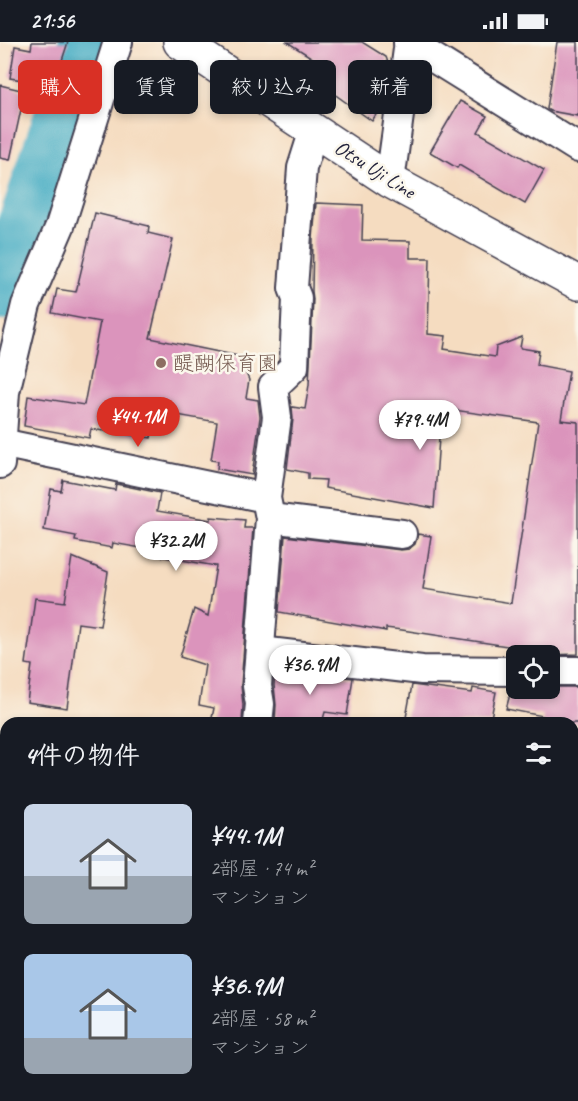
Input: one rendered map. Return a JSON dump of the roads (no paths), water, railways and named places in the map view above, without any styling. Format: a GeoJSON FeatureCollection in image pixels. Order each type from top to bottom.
{"type":"FeatureCollection","features":[{"type":"Feature","properties":{"kind":"main road","name":"Otsu Uji Line"},"geometry":{"type":"LineString","coordinates":[[180,42],[390,181],[578,283]]}},
{"type":"Feature","properties":{"kind":"street"},"geometry":{"type":"LineString","coordinates":[[118,42],[60,226],[26,305],[5,392],[1,453],[402,534]]}},
{"type":"Feature","properties":{"kind":"street"},"geometry":{"type":"LineString","coordinates":[[390,181],[409,42],[578,148]]}},
{"type":"Feature","properties":{"kind":"street"},"geometry":{"type":"LineString","coordinates":[[259,717],[260,704],[257,686],[268,508],[278,417],[273,387],[294,367],[297,298],[293,288],[302,168],[314,130]]}},
{"type":"Feature","properties":{"kind":"street"},"geometry":{"type":"LineString","coordinates":[[260,651],[422,670],[506,671]]}},
{"type":"Feature","properties":{"kind":"street"},"geometry":{"type":"LineString","coordinates":[[560,671],[578,671]]}},
{"type":"Feature","properties":{"kind":"waterway"},"geometry":{"type":"LineString","coordinates":[[0,294],[85,42]]}},
{"type":"Feature","properties":{"kind":"place","name":"醍醐保育園"},"geometry":{"type":"Point","coordinates":[161,363]}}]}
